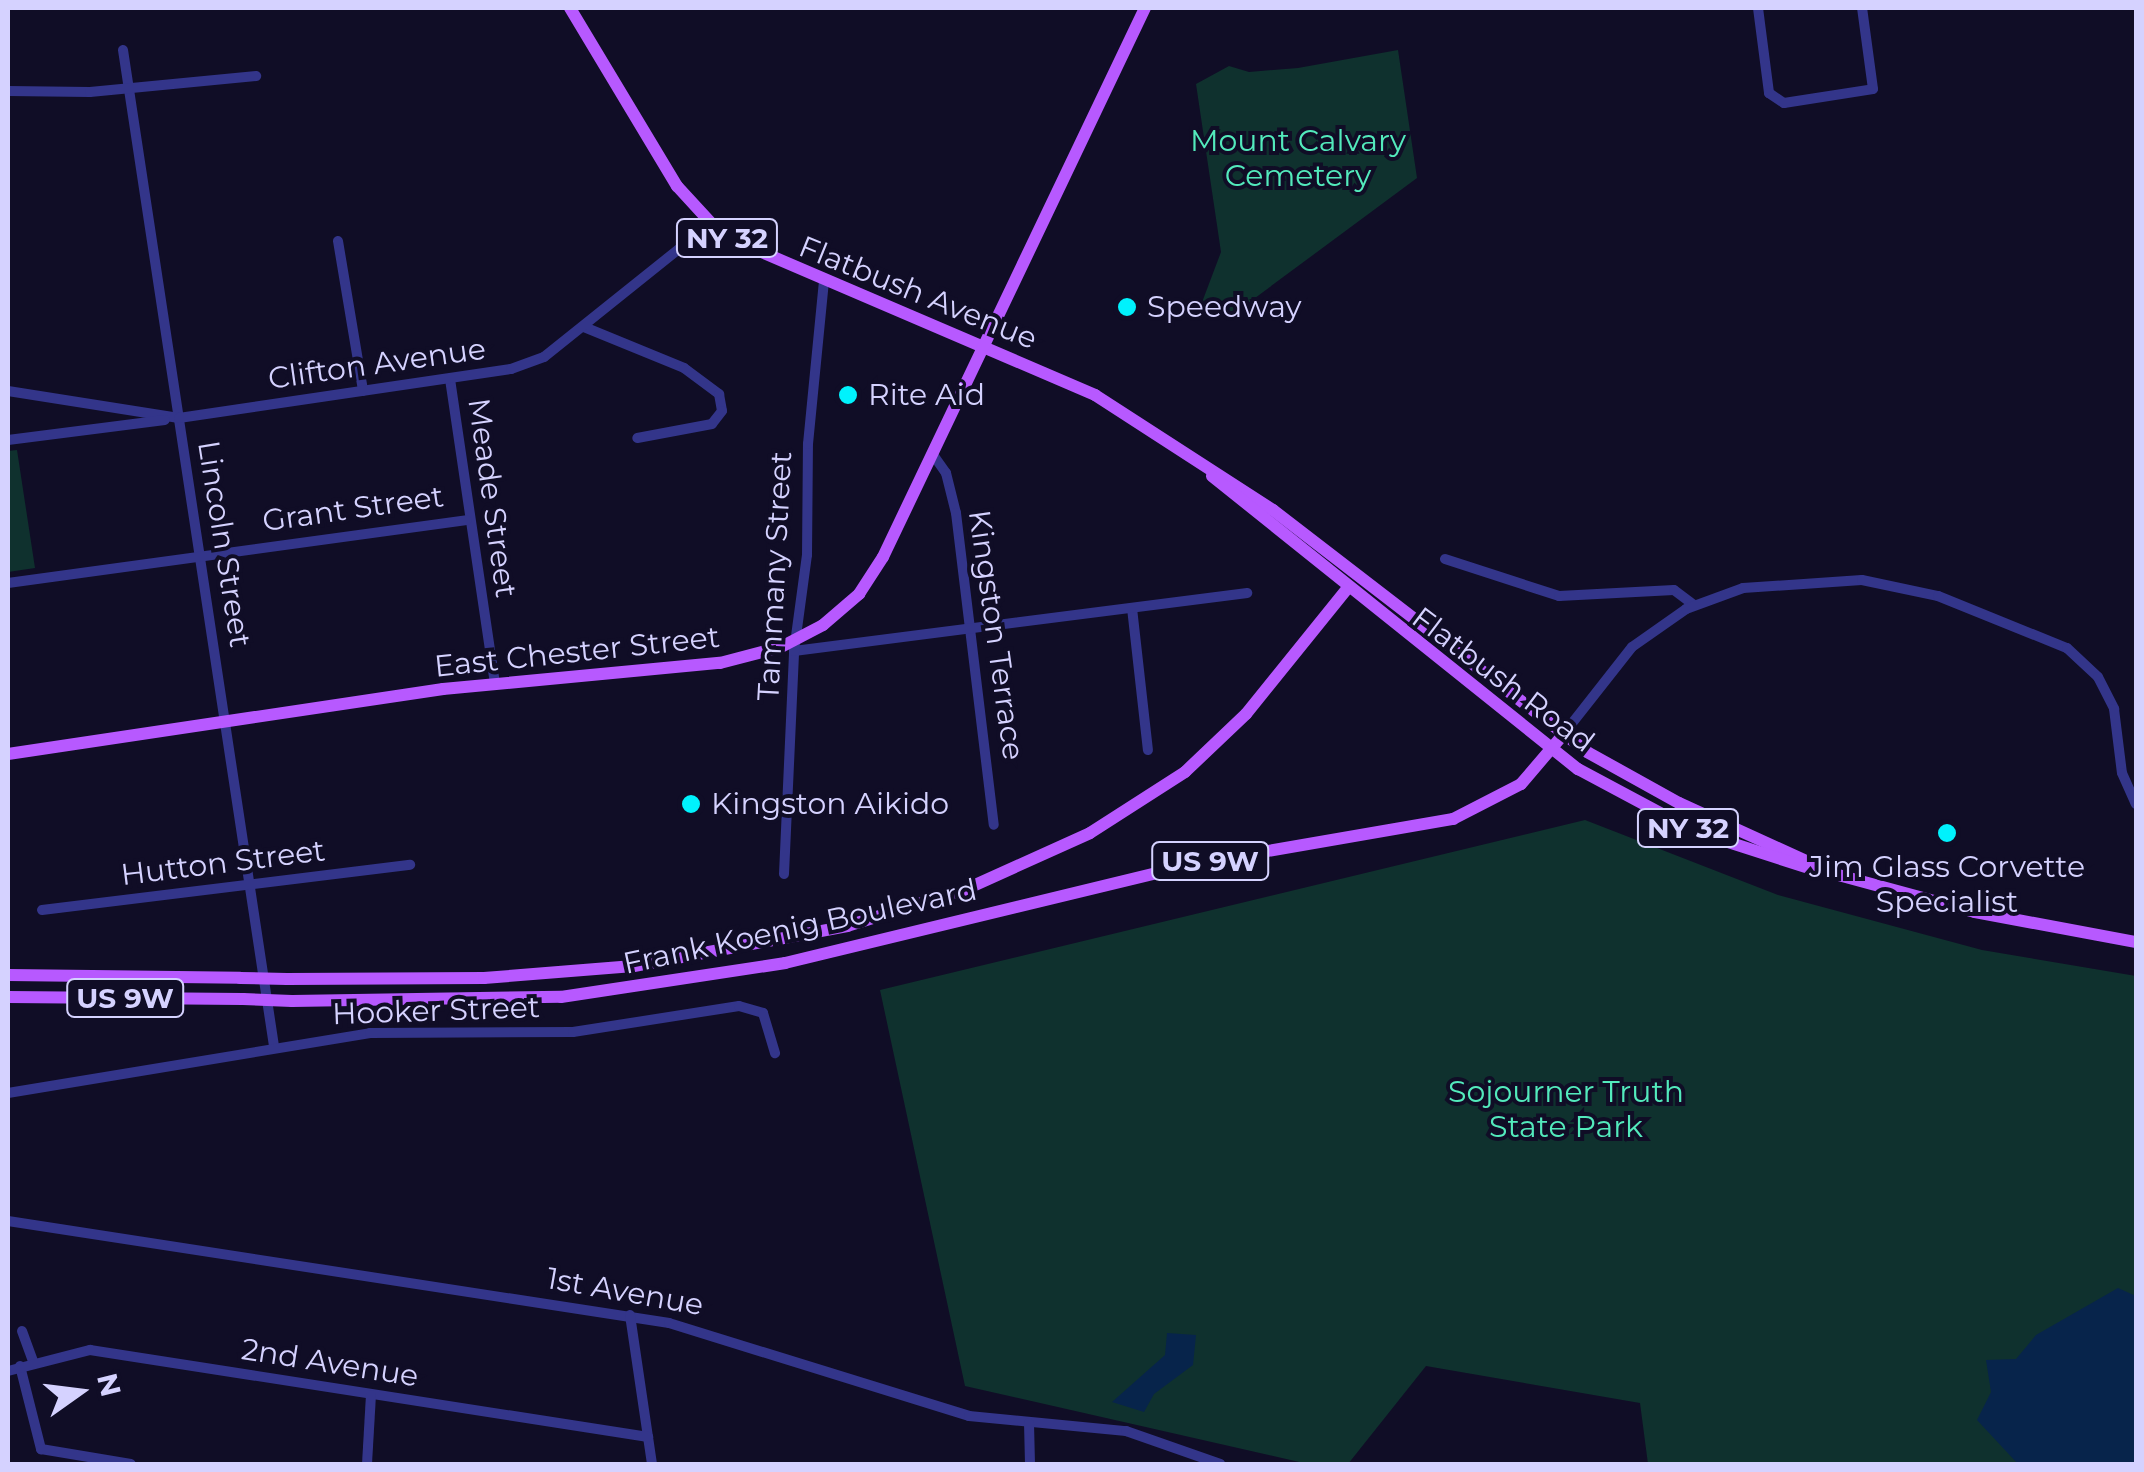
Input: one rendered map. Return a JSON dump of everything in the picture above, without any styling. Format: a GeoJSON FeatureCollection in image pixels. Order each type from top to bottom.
{"type":"FeatureCollection","features":[{"type":"Feature","properties":{"kind":"main road","name":"Flatbush Avenue"},"geometry":{"type":"LineString","coordinates":[[570,8],[648,142],[709,225],[750,252],[1074,385]]}},
{"type":"Feature","properties":{"kind":"main road","name":"East Chester Street"},"geometry":{"type":"LineString","coordinates":[[8,754],[495,684],[720,664],[795,646],[835,616],[868,583],[934,456],[1145,8]]}},
{"type":"Feature","properties":{"kind":"main road","name":"Flatbush Road"},"geometry":{"type":"LineString","coordinates":[[1074,385],[1184,452],[1369,584],[1562,736],[1656,792],[1835,874]]}},
{"type":"Feature","properties":{"kind":"main road","name":"Flatbush Road"},"geometry":{"type":"LineString","coordinates":[[1184,452],[1347,589],[1553,753],[1694,831],[1770,860],[1975,912],[2136,942]]}},
{"type":"Feature","properties":{"kind":"main road"},"geometry":{"type":"LineString","coordinates":[[1347,589],[1369,584]]}},
{"type":"Feature","properties":{"kind":"main road","name":"Frank Koenig Boulevard"},"geometry":{"type":"LineString","coordinates":[[8,975],[466,979],[634,966],[816,933],[964,890],[1090,833],[1185,772],[1246,714],[1347,589]]}},
{"type":"Feature","properties":{"kind":"main road","name":"Frank Koenig Boulevard"},"geometry":{"type":"LineString","coordinates":[[8,998],[543,998],[749,970],[1222,858],[1452,819],[1496,801],[1553,753],[1562,736]]}},
{"type":"Feature","properties":{"kind":"street"},"geometry":{"type":"LineString","coordinates":[[1758,8],[1769,93],[1784,102],[1873,89],[1862,8]]}},
{"type":"Feature","properties":{"kind":"street","name":"Lincoln Street"},"geometry":{"type":"LineString","coordinates":[[123,50],[274,1046]]}},
{"type":"Feature","properties":{"kind":"street"},"geometry":{"type":"LineString","coordinates":[[8,91],[128,88],[256,76]]}},
{"type":"Feature","properties":{"kind":"street","name":"Clifton Avenue"},"geometry":{"type":"LineString","coordinates":[[8,390],[179,418],[525,366],[584,326],[709,225]]}},
{"type":"Feature","properties":{"kind":"street"},"geometry":{"type":"LineString","coordinates":[[338,242],[363,391]]}},
{"type":"Feature","properties":{"kind":"street","name":"Tammany Street"},"geometry":{"type":"LineString","coordinates":[[784,874],[795,646],[808,556],[808,444],[824,281]]}},
{"type":"Feature","properties":{"kind":"street"},"geometry":{"type":"LineString","coordinates":[[584,326],[684,368],[719,394],[719,416],[702,430],[637,438]]}},
{"type":"Feature","properties":{"kind":"street","name":"Meade Street"},"geometry":{"type":"LineString","coordinates":[[450,379],[467,520],[495,684]]}},
{"type":"Feature","properties":{"kind":"street"},"geometry":{"type":"LineString","coordinates":[[8,440],[179,418]]}},
{"type":"Feature","properties":{"kind":"street","name":"Kingston Terrace"},"geometry":{"type":"LineString","coordinates":[[934,456],[952,494],[994,825]]}},
{"type":"Feature","properties":{"kind":"street","name":"Grant Street"},"geometry":{"type":"LineString","coordinates":[[8,583],[467,520]]}},
{"type":"Feature","properties":{"kind":"street"},"geometry":{"type":"LineString","coordinates":[[1446,559],[1558,596],[1674,590],[1694,605]]}},
{"type":"Feature","properties":{"kind":"street"},"geometry":{"type":"LineString","coordinates":[[1562,736],[1632,647],[1694,605],[1781,582],[1862,580],[1938,596],[2049,638],[2098,677],[2114,709],[2122,774],[2136,804]]}},
{"type":"Feature","properties":{"kind":"street","name":"East Chester Street"},"geometry":{"type":"LineString","coordinates":[[795,646],[972,632],[1247,593]]}},
{"type":"Feature","properties":{"kind":"street"},"geometry":{"type":"LineString","coordinates":[[1132,608],[1148,750]]}},
{"type":"Feature","properties":{"kind":"street","name":"Hutton Street"},"geometry":{"type":"LineString","coordinates":[[42,910],[410,865]]}},
{"type":"Feature","properties":{"kind":"street","name":"Hooker Street"},"geometry":{"type":"LineString","coordinates":[[8,1093],[370,1032],[573,1032],[739,1006],[763,1013],[775,1053]]}},
{"type":"Feature","properties":{"kind":"street","name":"1st Avenue"},"geometry":{"type":"LineString","coordinates":[[8,1221],[630,1315],[752,1344],[955,1413],[1126,1431],[1220,1464]]}},
{"type":"Feature","properties":{"kind":"street"},"geometry":{"type":"LineString","coordinates":[[630,1315],[652,1464]]}},
{"type":"Feature","properties":{"kind":"street"},"geometry":{"type":"LineString","coordinates":[[22,1331],[34,1361]]}},
{"type":"Feature","properties":{"kind":"street","name":"2nd Avenue"},"geometry":{"type":"LineString","coordinates":[[8,1371],[34,1361],[90,1350],[648,1437]]}},
{"type":"Feature","properties":{"kind":"street"},"geometry":{"type":"LineString","coordinates":[[20,1366],[36,1443],[54,1454],[130,1464]]}},
{"type":"Feature","properties":{"kind":"street"},"geometry":{"type":"LineString","coordinates":[[367,1464],[370,1395]]}},
{"type":"Feature","properties":{"kind":"street"},"geometry":{"type":"LineString","coordinates":[[1029,1423],[1030,1464]]}},
{"type":"Feature","properties":{"kind":"green space","name":"Mount Calvary Cemetery"},"geometry":{"type":"Polygon","coordinates":[[[1398,50],[1417,178],[1232,315],[1201,305],[1221,252],[1196,84],[1229,66],[1249,72],[1298,68],[1398,50]]]}},
{"type":"Feature","properties":{"kind":"green space"},"geometry":{"type":"Polygon","coordinates":[[[17,450],[35,568],[8,572],[8,451],[17,450]]]}},
{"type":"Feature","properties":{"kind":"green space","name":"Sojourner Truth State Park"},"geometry":{"type":"Polygon","coordinates":[[[1585,820],[1778,895],[1982,950],[2136,976],[2136,1464],[1648,1464],[1640,1403],[1426,1366],[1348,1464],[1308,1464],[965,1386],[880,990],[1585,820]]]}},
{"type":"Feature","properties":{"kind":"water"},"geometry":{"type":"Polygon","coordinates":[[[2118,1288],[2136,1296],[2136,1464],[2018,1464],[1977,1420],[1991,1392],[1986,1360],[2016,1359],[2036,1335],[2118,1288]]]}},
{"type":"Feature","properties":{"kind":"water"},"geometry":{"type":"Polygon","coordinates":[[[1167,1333],[1196,1335],[1193,1365],[1154,1394],[1144,1412],[1112,1402],[1165,1355],[1167,1333]]]}},
{"type":"Feature","properties":{"kind":"place","name":"Speedway"},"geometry":{"type":"Point","coordinates":[1127,307]}},
{"type":"Feature","properties":{"kind":"place","name":"Rite Aid"},"geometry":{"type":"Point","coordinates":[848,395]}},
{"type":"Feature","properties":{"kind":"place","name":"Kingston Aikido"},"geometry":{"type":"Point","coordinates":[691,804]}},
{"type":"Feature","properties":{"kind":"place","name":"Jim Glass Corvette Specialist"},"geometry":{"type":"Point","coordinates":[1947,833]}}]}
